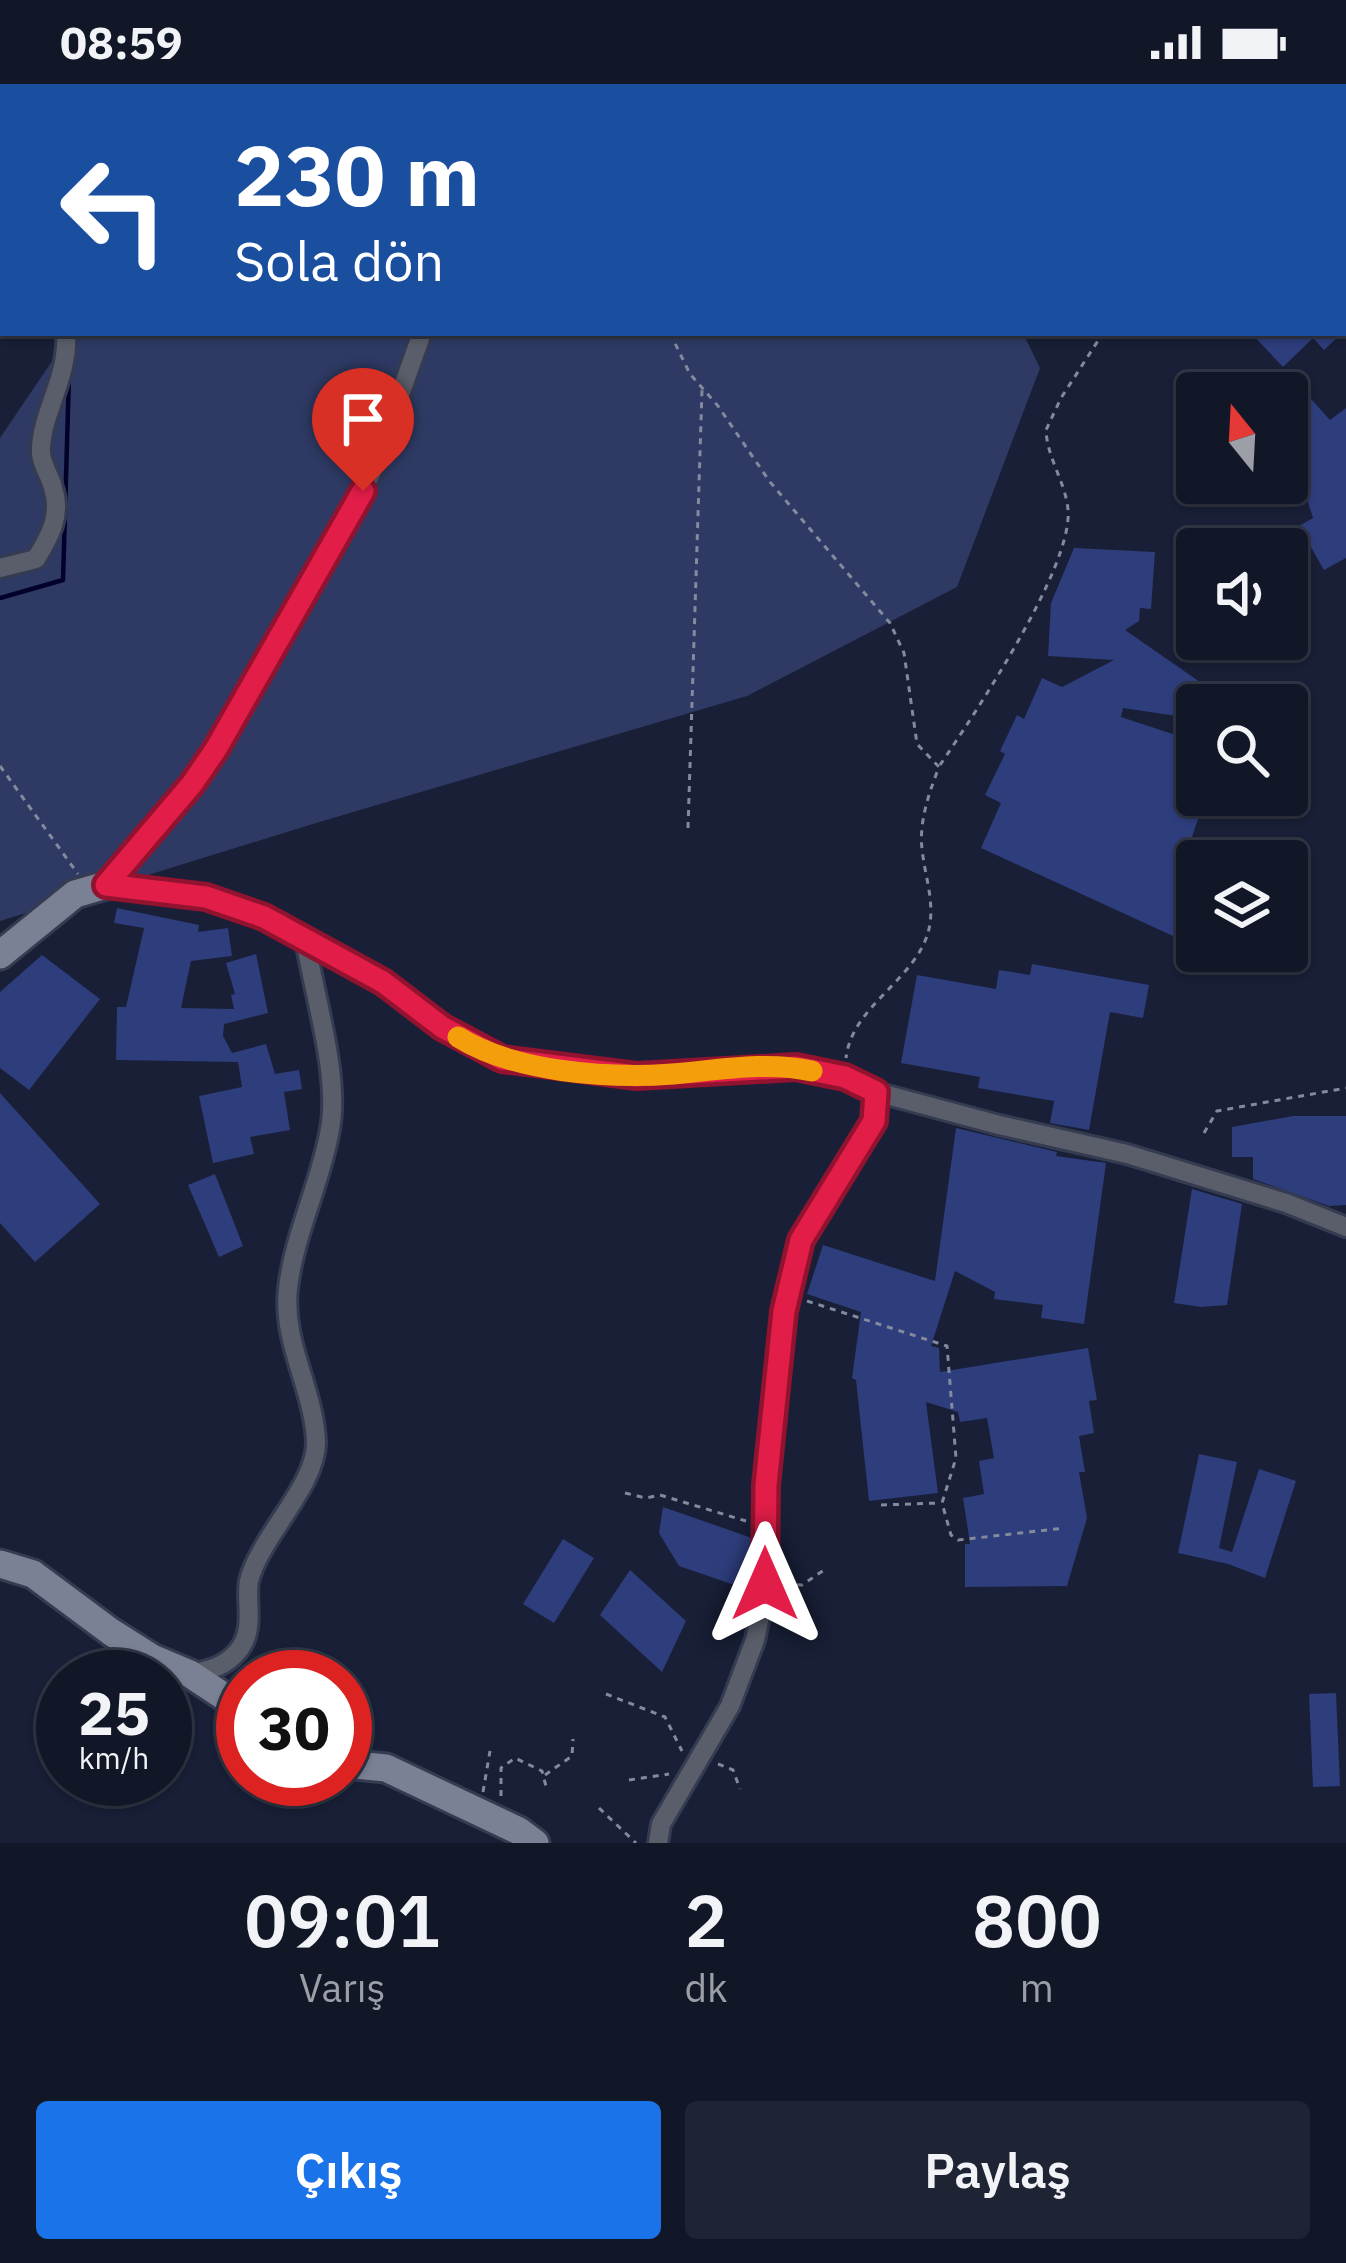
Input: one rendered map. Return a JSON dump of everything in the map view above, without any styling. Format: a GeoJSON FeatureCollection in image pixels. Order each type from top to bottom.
{"type":"FeatureCollection","features":[{"type":"Feature","properties":{"kind":"street"},"geometry":{"type":"LineString","coordinates":[[0,568],[37,559],[57,515],[41,448],[63,379],[66,336]]}},
{"type":"Feature","properties":{"kind":"street"},"geometry":{"type":"LineString","coordinates":[[97,888],[192,784],[216,749],[351,517],[375,465],[421,336]]}},
{"type":"Feature","properties":{"kind":"street"},"geometry":{"type":"LineString","coordinates":[[0,955],[75,894],[97,888],[233,904],[383,982],[476,1048],[502,1059],[637,1076],[796,1067],[845,1077],[876,1092],[1127,1154],[1346,1227]]}},
{"type":"Feature","properties":{"kind":"street"},"geometry":{"type":"LineString","coordinates":[[192,1674],[221,1667],[242,1648],[252,1608],[249,1582],[314,1464],[316,1440],[290,1345],[288,1289],[330,1131],[334,1091],[304,939]]}},
{"type":"Feature","properties":{"kind":"street"},"geometry":{"type":"LineString","coordinates":[[658,1843],[661,1824],[730,1706],[746,1662],[765,1584],[766,1485],[788,1294],[801,1240],[874,1121],[876,1092]]}},
{"type":"Feature","properties":{"kind":"street"},"geometry":{"type":"LineString","coordinates":[[0,1564],[33,1574],[70,1605],[140,1650]]}},
{"type":"Feature","properties":{"kind":"street"},"geometry":{"type":"LineString","coordinates":[[372,1767],[386,1768],[490,1816],[535,1843]]}},
{"type":"Feature","properties":{"kind":"path"},"geometry":{"type":"LineString","coordinates":[[671,336],[690,374],[770,482],[890,623],[904,653],[916,744],[939,766]]}},
{"type":"Feature","properties":{"kind":"path"},"geometry":{"type":"LineString","coordinates":[[845,1077],[847,1049],[868,1010],[902,979],[928,934],[932,900],[921,845],[925,802],[939,766],[1010,655],[1067,541],[1069,507],[1046,430],[1101,336]]}},
{"type":"Feature","properties":{"kind":"path"},"geometry":{"type":"LineString","coordinates":[[688,828],[702,388]]}},
{"type":"Feature","properties":{"kind":"path"},"geometry":{"type":"LineString","coordinates":[[0,766],[97,888]]}},
{"type":"Feature","properties":{"kind":"path"},"geometry":{"type":"LineString","coordinates":[[1204,1133],[1217,1111],[1346,1088]]}},
{"type":"Feature","properties":{"kind":"path"},"geometry":{"type":"LineString","coordinates":[[788,1294],[946,1346],[956,1458],[942,1503],[951,1535],[958,1540],[1066,1528]]}},
{"type":"Feature","properties":{"kind":"path"},"geometry":{"type":"LineString","coordinates":[[625,1493],[646,1498],[660,1495],[765,1527]]}},
{"type":"Feature","properties":{"kind":"path"},"geometry":{"type":"LineString","coordinates":[[880,1505],[942,1503]]}},
{"type":"Feature","properties":{"kind":"path"},"geometry":{"type":"LineString","coordinates":[[765,1584],[802,1585],[824,1570]]}},
{"type":"Feature","properties":{"kind":"path"},"geometry":{"type":"LineString","coordinates":[[606,1694],[665,1717],[696,1764]]}},
{"type":"Feature","properties":{"kind":"path"},"geometry":{"type":"LineString","coordinates":[[543,1776],[572,1756],[573,1739]]}},
{"type":"Feature","properties":{"kind":"path"},"geometry":{"type":"LineString","coordinates":[[490,1751],[490,1816]]}},
{"type":"Feature","properties":{"kind":"path"},"geometry":{"type":"LineString","coordinates":[[490,1816],[501,1768],[514,1758],[542,1771],[548,1790]]}},
{"type":"Feature","properties":{"kind":"path"},"geometry":{"type":"LineString","coordinates":[[629,1780],[696,1764],[733,1770],[740,1789]]}},
{"type":"Feature","properties":{"kind":"path"},"geometry":{"type":"LineString","coordinates":[[599,1808],[636,1843]]}},
{"type":"Feature","properties":{"kind":"shaded area"},"geometry":{"type":"Polygon","coordinates":[[[69,336],[1024,336],[1040,368],[957,587],[747,696],[0,921],[0,438],[69,336]]]}},
{"type":"Feature","properties":{"kind":"building"},"geometry":{"type":"Polygon","coordinates":[[[1254,336],[1339,336],[1324,350],[1313,338],[1283,367],[1254,336]]]}},
{"type":"Feature","properties":{"kind":"building"},"geometry":{"type":"Polygon","coordinates":[[[1308,396],[1330,420],[1346,408],[1346,558],[1324,570],[1308,542],[1308,528],[1299,526],[1313,518],[1308,502],[1308,396]]]}},
{"type":"Feature","properties":{"kind":"building"},"geometry":{"type":"Polygon","coordinates":[[[1074,548],[1155,552],[1151,609],[1140,608],[1139,621],[1125,630],[1200,684],[1176,684],[1176,716],[1123,708],[1121,717],[1176,735],[1176,816],[1199,816],[1191,840],[1176,840],[1176,937],[981,848],[1001,803],[985,795],[1005,754],[1000,751],[1017,715],[1024,719],[1042,678],[1062,687],[1114,660],[1048,656],[1051,603],[1074,548]]]}},
{"type":"Feature","properties":{"kind":"building"},"geometry":{"type":"Polygon","coordinates":[[[117,908],[199,925],[198,932],[228,928],[232,956],[191,961],[181,1008],[234,1009],[226,963],[256,954],[268,1013],[224,1024],[223,1036],[232,1053],[266,1044],[275,1074],[299,1070],[302,1089],[284,1092],[290,1130],[250,1137],[254,1154],[213,1163],[199,1096],[242,1087],[238,1062],[116,1060],[117,1007],[126,1007],[144,928],[114,923],[117,908]]]}},
{"type":"Feature","properties":{"kind":"building"},"geometry":{"type":"Polygon","coordinates":[[[42,955],[100,999],[29,1090],[0,1068],[0,992],[42,955]]]}},
{"type":"Feature","properties":{"kind":"building"},"geometry":{"type":"Polygon","coordinates":[[[1032,964],[1149,985],[1143,1018],[1110,1012],[1089,1130],[1050,1123],[1054,1101],[978,1088],[980,1077],[901,1063],[917,975],[996,989],[999,970],[1030,975],[1032,964]]]}},
{"type":"Feature","properties":{"kind":"building"},"geometry":{"type":"Polygon","coordinates":[[[0,1093],[100,1204],[35,1262],[0,1223],[0,1093]]]}},
{"type":"Feature","properties":{"kind":"building"},"geometry":{"type":"Polygon","coordinates":[[[1293,1116],[1346,1116],[1346,1205],[1329,1206],[1253,1179],[1253,1157],[1232,1157],[1232,1127],[1293,1116]]]}},
{"type":"Feature","properties":{"kind":"building"},"geometry":{"type":"Polygon","coordinates":[[[956,1128],[1057,1152],[1056,1156],[1106,1163],[1084,1324],[1041,1318],[1043,1305],[994,1299],[995,1292],[955,1271],[931,1346],[939,1348],[940,1372],[1088,1348],[1097,1400],[1089,1401],[1094,1433],[1079,1436],[1087,1518],[1067,1586],[965,1587],[965,1544],[970,1544],[963,1498],[984,1494],[979,1461],[994,1458],[987,1418],[960,1422],[958,1412],[926,1402],[938,1493],[869,1501],[856,1380],[852,1378],[861,1312],[807,1294],[823,1245],[935,1281],[956,1128]]]}},
{"type":"Feature","properties":{"kind":"building"},"geometry":{"type":"Polygon","coordinates":[[[215,1174],[243,1246],[219,1257],[188,1185],[215,1174]]]}},
{"type":"Feature","properties":{"kind":"building"},"geometry":{"type":"Polygon","coordinates":[[[1192,1189],[1242,1204],[1227,1305],[1174,1303],[1192,1189]]]}},
{"type":"Feature","properties":{"kind":"building"},"geometry":{"type":"Polygon","coordinates":[[[1199,1454],[1237,1462],[1219,1548],[1232,1552],[1259,1469],[1296,1481],[1265,1578],[1178,1553],[1199,1454]]]}},
{"type":"Feature","properties":{"kind":"building"},"geometry":{"type":"Polygon","coordinates":[[[663,1507],[752,1538],[752,1591],[679,1566],[659,1533],[663,1507]]]}},
{"type":"Feature","properties":{"kind":"building"},"geometry":{"type":"Polygon","coordinates":[[[563,1539],[594,1558],[554,1623],[523,1604],[563,1539]]]}},
{"type":"Feature","properties":{"kind":"building"},"geometry":{"type":"Polygon","coordinates":[[[630,1570],[686,1621],[662,1672],[600,1615],[630,1570]]]}},
{"type":"Feature","properties":{"kind":"building"},"geometry":{"type":"Polygon","coordinates":[[[1336,1693],[1340,1786],[1313,1787],[1309,1694],[1336,1693]]]}},
{"type":"Feature","properties":{"kind":"waterway"},"geometry":{"type":"LineString","coordinates":[[0,598],[63,580],[69,375]]}},
{"type":"Feature","properties":{"kind":"slow traffic"},"geometry":{"type":"LineString","coordinates":[[458,1037],[502,1059],[637,1076],[745,1067],[812,1071]]}},
{"type":"Feature","properties":{"kind":"route"},"geometry":{"type":"LineString","coordinates":[[363,491],[216,749],[106,885],[206,897],[264,917],[383,982],[442,1027],[502,1059],[637,1076],[796,1067],[845,1077],[876,1092],[874,1121],[801,1240],[784,1311],[766,1485],[765,1584]]}}]}
